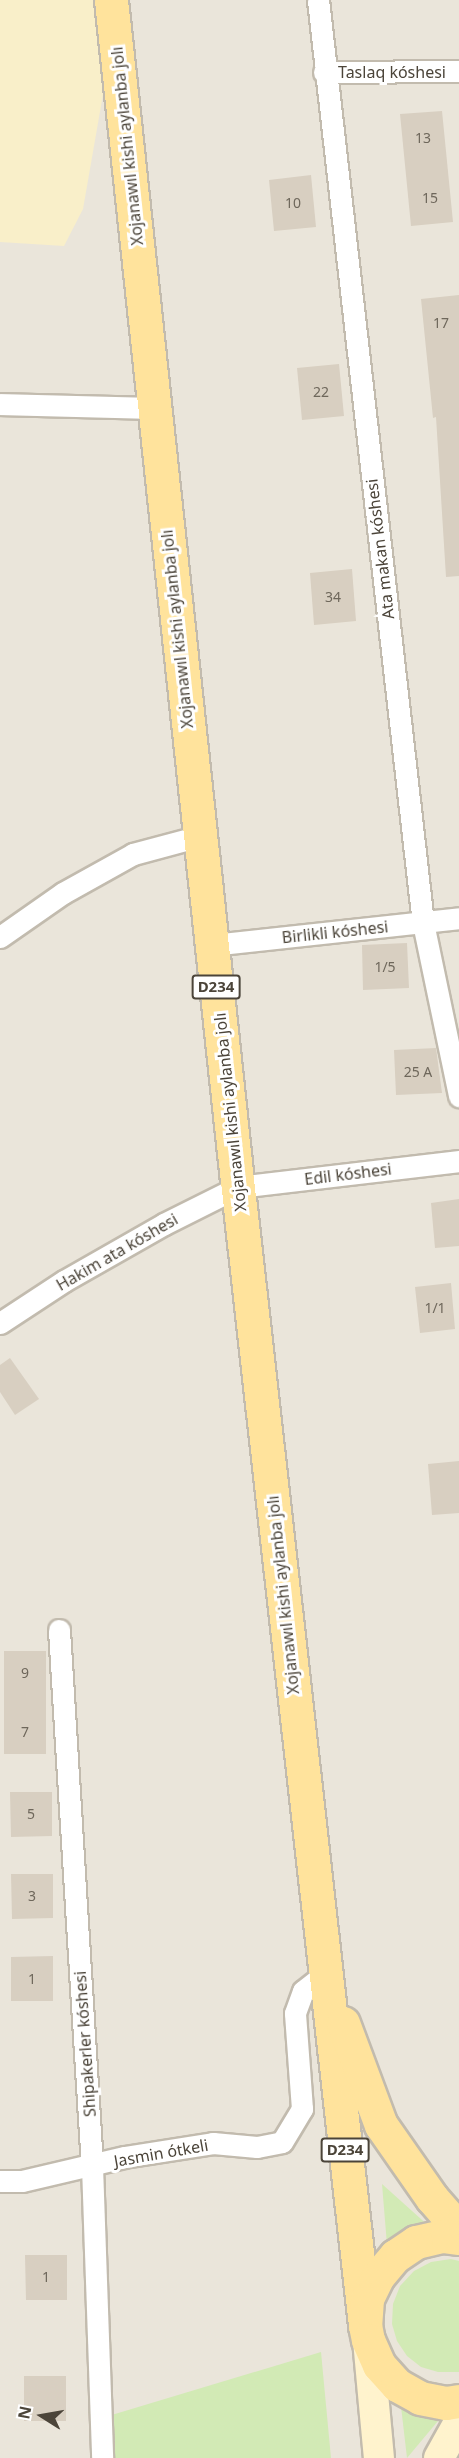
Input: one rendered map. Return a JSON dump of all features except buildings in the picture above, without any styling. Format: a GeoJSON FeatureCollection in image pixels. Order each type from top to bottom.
{"type":"FeatureCollection","features":[{"type":"Feature","properties":{"kind":"main road","name":"Xojanawıl kishi aylanba jolı"},"geometry":{"type":"LineString","coordinates":[[111,0],[153,408],[379,2458]]}},
{"type":"Feature","properties":{"kind":"main road","name":"Xojanawıl kishi aylanba jolı"},"geometry":{"type":"LineString","coordinates":[[325,1974],[381,2125],[432,2198],[459,2229]]}},
{"type":"Feature","properties":{"kind":"main road","name":"D234"},"geometry":{"type":"LineString","coordinates":[[459,2238],[442,2236],[417,2242],[395,2256],[378,2276],[368,2299],[367,2333],[379,2365],[397,2385],[420,2398],[447,2403],[459,2401]]}},
{"type":"Feature","properties":{"kind":"main road"},"geometry":{"type":"LineString","coordinates":[[439,2458],[459,2422]]}},
{"type":"Feature","properties":{"kind":"street","name":"Ata makan kóshesi"},"geometry":{"type":"LineString","coordinates":[[318,0],[324,72],[423,923],[459,1096]]}},
{"type":"Feature","properties":{"kind":"street","name":"Taslaq kóshesi"},"geometry":{"type":"LineString","coordinates":[[324,72],[459,71]]}},
{"type":"Feature","properties":{"kind":"street"},"geometry":{"type":"LineString","coordinates":[[0,404],[153,408]]}},
{"type":"Feature","properties":{"kind":"street"},"geometry":{"type":"LineString","coordinates":[[0,937],[63,893],[133,855],[200,836]]}},
{"type":"Feature","properties":{"kind":"street","name":"Birlikli kóshesi"},"geometry":{"type":"LineString","coordinates":[[212,945],[459,918]]}},
{"type":"Feature","properties":{"kind":"street","name":"Edil kóshesi"},"geometry":{"type":"LineString","coordinates":[[238,1187],[459,1161]]}},
{"type":"Feature","properties":{"kind":"street","name":"Hakim ata kóshesi"},"geometry":{"type":"LineString","coordinates":[[0,1323],[64,1281],[164,1224],[238,1187]]}},
{"type":"Feature","properties":{"kind":"street","name":"Shipakerler kóshesi"},"geometry":{"type":"LineString","coordinates":[[59,1630],[92,2166],[102,2458]]}},
{"type":"Feature","properties":{"kind":"street","name":"Jasmin ótkeli"},"geometry":{"type":"LineString","coordinates":[[0,2181],[22,2181],[124,2157],[213,2143],[257,2147],[282,2142],[302,2109],[295,2013],[303,1991],[325,1974]]}},
{"type":"Feature","properties":{"kind":"shaded area"},"geometry":{"type":"Polygon","coordinates":[[[0,0],[459,0],[459,2458],[0,2458],[0,0]]]}},
{"type":"Feature","properties":{"kind":"green space"},"geometry":{"type":"Polygon","coordinates":[[[382,2184],[431,2228],[388,2257],[382,2184]]]}},
{"type":"Feature","properties":{"kind":"green space"},"geometry":{"type":"Polygon","coordinates":[[[451,2259],[459,2261],[459,2372],[438,2372],[421,2367],[407,2356],[397,2341],[392,2324],[393,2304],[400,2286],[414,2271],[431,2262],[451,2259]]]}},
{"type":"Feature","properties":{"kind":"green space"},"geometry":{"type":"Polygon","coordinates":[[[321,2352],[331,2458],[114,2458],[105,2417],[321,2352]]]}},
{"type":"Feature","properties":{"kind":"green space"},"geometry":{"type":"Polygon","coordinates":[[[400,2398],[443,2415],[407,2458],[400,2398]]]}},
{"type":"Feature","properties":{"kind":"sand"},"geometry":{"type":"Polygon","coordinates":[[[0,0],[109,0],[113,37],[83,209],[64,246],[0,242],[0,0]]]}}]}
